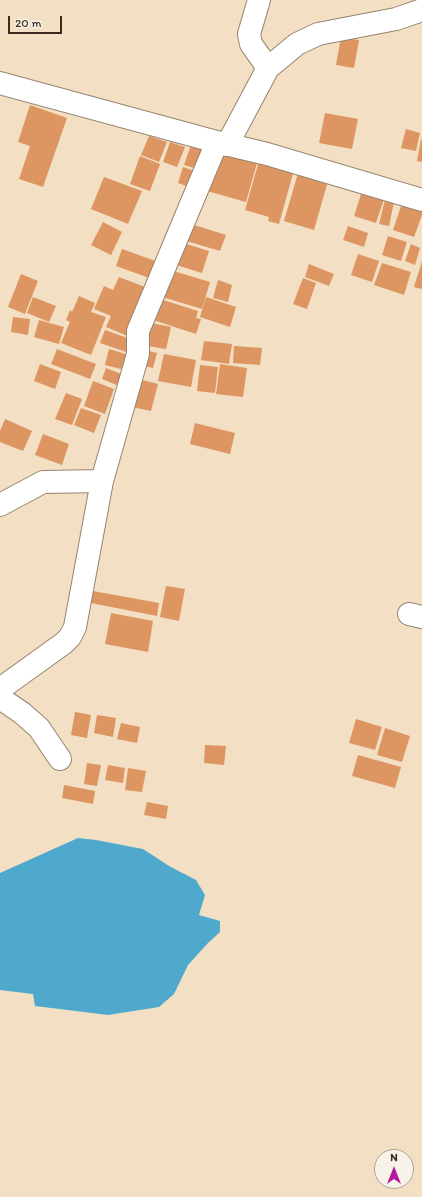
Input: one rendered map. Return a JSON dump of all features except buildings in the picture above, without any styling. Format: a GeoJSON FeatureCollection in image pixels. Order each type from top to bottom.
{"type":"FeatureCollection","features":[{"type":"Feature","properties":{"kind":"street"},"geometry":{"type":"LineString","coordinates":[[259,0],[249,34],[251,44],[268,68]]}},
{"type":"Feature","properties":{"kind":"street"},"geometry":{"type":"LineString","coordinates":[[0,689],[64,643],[70,637],[75,627],[102,481],[138,354],[138,331],[222,144],[268,68],[296,44],[318,34],[396,19],[422,10]]}},
{"type":"Feature","properties":{"kind":"street"},"geometry":{"type":"LineString","coordinates":[[0,84],[222,144],[267,154],[422,200]]}},
{"type":"Feature","properties":{"kind":"street"},"geometry":{"type":"LineString","coordinates":[[0,506],[43,482],[102,481]]}},
{"type":"Feature","properties":{"kind":"street"},"geometry":{"type":"LineString","coordinates":[[0,698],[22,713],[39,728],[60,759]]}},
{"type":"Feature","properties":{"kind":"water"},"geometry":{"type":"Polygon","coordinates":[[[78,838],[143,849],[169,866],[196,880],[205,895],[199,915],[220,921],[220,932],[188,965],[174,994],[159,1007],[108,1015],[35,1006],[33,994],[0,990],[0,873],[78,838]]]}}]}
